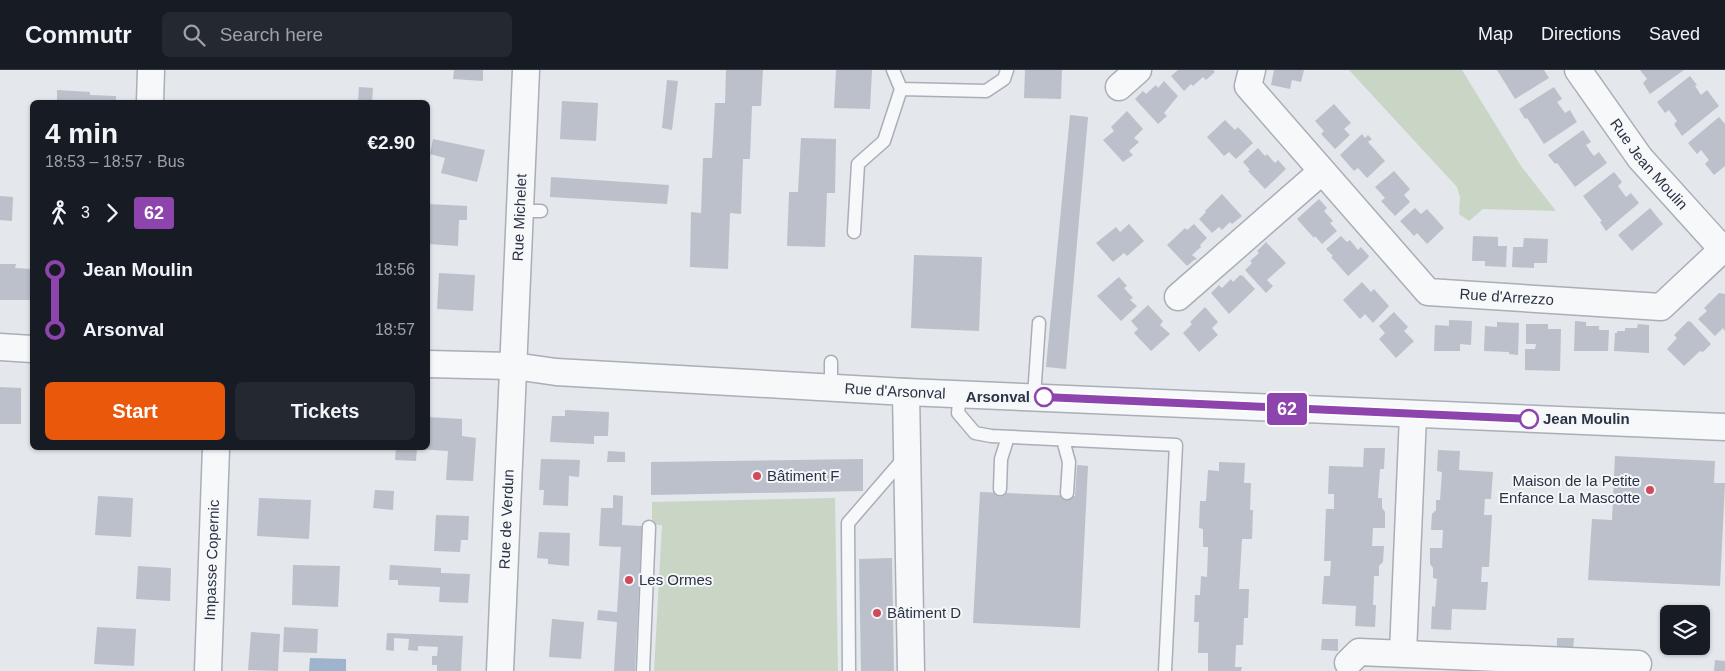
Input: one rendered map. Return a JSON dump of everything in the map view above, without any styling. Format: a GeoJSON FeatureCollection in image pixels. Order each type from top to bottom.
{"type":"FeatureCollection","features":[{"type":"Feature","properties":{"kind":"street"},"geometry":{"type":"LineString","coordinates":[[150,100],[151,70]]}},
{"type":"Feature","properties":{"kind":"street","name":"Rue Michelet"},"geometry":{"type":"LineString","coordinates":[[514,366],[531,211],[526,70]]}},
{"type":"Feature","properties":{"kind":"street"},"geometry":{"type":"LineString","coordinates":[[1118,87],[1138,70]]}},
{"type":"Feature","properties":{"kind":"street","name":"Rue d'Arrezzo"},"geometry":{"type":"LineString","coordinates":[[1252,70],[1248,86],[1428,292],[1661,307],[1724,249]]}},
{"type":"Feature","properties":{"kind":"street","name":"Rue Jean Moulin"},"geometry":{"type":"LineString","coordinates":[[1578,70],[1640,158],[1724,249]]}},
{"type":"Feature","properties":{"kind":"street"},"geometry":{"type":"LineString","coordinates":[[1178,297],[1322,172]]}},
{"type":"Feature","properties":{"kind":"street"},"geometry":{"type":"LineString","coordinates":[[0,347],[30,349]]}},
{"type":"Feature","properties":{"kind":"street","name":"Rue d'Arsonval"},"geometry":{"type":"LineString","coordinates":[[430,364],[514,366],[556,372],[906,392],[1725,427]]}},
{"type":"Feature","properties":{"kind":"street","name":"Rue de Verdun"},"geometry":{"type":"LineString","coordinates":[[500,671],[514,366]]}},
{"type":"Feature","properties":{"kind":"street"},"geometry":{"type":"LineString","coordinates":[[906,392],[910,671]]}},
{"type":"Feature","properties":{"kind":"street"},"geometry":{"type":"LineString","coordinates":[[1404,653],[1413,415]]}},
{"type":"Feature","properties":{"kind":"street","name":"Impasse Copernic"},"geometry":{"type":"LineString","coordinates":[[208,671],[216,450]]}},
{"type":"Feature","properties":{"kind":"street"},"geometry":{"type":"LineString","coordinates":[[1348,663],[1359,652],[1638,664]]}},
{"type":"Feature","properties":{"kind":"lane"},"geometry":{"type":"LineString","coordinates":[[854,232],[858,164],[884,141],[901,89],[893,70]]}},
{"type":"Feature","properties":{"kind":"lane"},"geometry":{"type":"LineString","coordinates":[[901,89],[986,91],[1004,79],[1007,70]]}},
{"type":"Feature","properties":{"kind":"lane"},"geometry":{"type":"LineString","coordinates":[[1034,397],[1039,323]]}},
{"type":"Feature","properties":{"kind":"lane"},"geometry":{"type":"LineString","coordinates":[[831,362],[831,388]]}},
{"type":"Feature","properties":{"kind":"lane"},"geometry":{"type":"LineString","coordinates":[[960,394],[958,413],[974,434],[1176,445],[1165,671]]}},
{"type":"Feature","properties":{"kind":"lane"},"geometry":{"type":"LineString","coordinates":[[1000,489],[1001,459],[1008,437]]}},
{"type":"Feature","properties":{"kind":"lane"},"geometry":{"type":"LineString","coordinates":[[1063,440],[1069,462],[1067,493]]}},
{"type":"Feature","properties":{"kind":"lane"},"geometry":{"type":"LineString","coordinates":[[849,671],[848,523],[906,456]]}},
{"type":"Feature","properties":{"kind":"lane"},"geometry":{"type":"LineString","coordinates":[[643,671],[649,527]]}},
{"type":"Feature","properties":{"kind":"green space"},"geometry":{"type":"Polygon","coordinates":[[[1349,70],[1462,70],[1521,166],[1556,211],[1483,209],[1469,221],[1459,214],[1460,197],[1457,187],[1349,70]]]}},
{"type":"Feature","properties":{"kind":"green space"},"geometry":{"type":"Polygon","coordinates":[[[835,498],[838,671],[654,671],[662,525],[652,525],[652,502],[835,498]]]}},
{"type":"Feature","properties":{"kind":"water"},"geometry":{"type":"Polygon","coordinates":[[[310,658],[346,659],[346,671],[309,671],[310,658]]]}},
{"type":"Feature","properties":{"kind":"building"},"geometry":{"type":"Polygon","coordinates":[[[454,70],[483,70],[483,81],[453,79],[454,70]]]}},
{"type":"Feature","properties":{"kind":"building"},"geometry":{"type":"Polygon","coordinates":[[[726,70],[763,70],[761,106],[752,106],[750,159],[743,159],[741,214],[730,213],[728,269],[690,267],[691,212],[701,213],[703,158],[712,158],[715,103],[725,103],[726,70]]]}},
{"type":"Feature","properties":{"kind":"building"},"geometry":{"type":"Polygon","coordinates":[[[836,70],[872,70],[870,109],[834,108],[836,70]]]}},
{"type":"Feature","properties":{"kind":"building"},"geometry":{"type":"Polygon","coordinates":[[[1025,70],[1062,70],[1061,99],[1024,98],[1025,70]]]}},
{"type":"Feature","properties":{"kind":"building"},"geometry":{"type":"Polygon","coordinates":[[[1178,70],[1213,70],[1215,72],[1206,80],[1203,77],[1193,86],[1191,84],[1184,91],[1171,76],[1178,70]]]}},
{"type":"Feature","properties":{"kind":"building"},"geometry":{"type":"Polygon","coordinates":[[[1274,70],[1304,70],[1301,82],[1292,80],[1290,89],[1271,85],[1274,70]]]}},
{"type":"Feature","properties":{"kind":"building"},"geometry":{"type":"Polygon","coordinates":[[[1497,70],[1544,70],[1549,78],[1515,99],[1497,70]]]}},
{"type":"Feature","properties":{"kind":"building"},"geometry":{"type":"Polygon","coordinates":[[[1640,70],[1684,70],[1650,94],[1643,83],[1647,79],[1640,70]]]}},
{"type":"Feature","properties":{"kind":"building"},"geometry":{"type":"Polygon","coordinates":[[[1690,76],[1697,85],[1695,86],[1701,95],[1707,90],[1719,106],[1682,136],[1674,124],[1677,121],[1669,110],[1665,113],[1657,102],[1690,76]]]}},
{"type":"Feature","properties":{"kind":"building"},"geometry":{"type":"Polygon","coordinates":[[[667,80],[678,81],[672,130],[662,128],[667,80]]]}},
{"type":"Feature","properties":{"kind":"building"},"geometry":{"type":"Polygon","coordinates":[[[1164,81],[1178,96],[1164,113],[1167,116],[1158,124],[1135,99],[1143,91],[1146,94],[1156,85],[1158,88],[1164,81]]]}},
{"type":"Feature","properties":{"kind":"building"},"geometry":{"type":"Polygon","coordinates":[[[359,87],[373,88],[372,100],[358,100],[359,87]]]}},
{"type":"Feature","properties":{"kind":"building"},"geometry":{"type":"Polygon","coordinates":[[[1554,87],[1562,99],[1557,102],[1565,113],[1570,110],[1577,122],[1544,144],[1519,109],[1554,87]]]}},
{"type":"Feature","properties":{"kind":"building"},"geometry":{"type":"Polygon","coordinates":[[[57,90],[90,92],[90,95],[116,96],[116,100],[57,100],[57,90]]]}},
{"type":"Feature","properties":{"kind":"building"},"geometry":{"type":"Polygon","coordinates":[[[562,101],[598,103],[596,141],[560,139],[562,101]]]}},
{"type":"Feature","properties":{"kind":"building"},"geometry":{"type":"Polygon","coordinates":[[[1334,104],[1351,123],[1344,129],[1350,135],[1335,149],[1321,134],[1324,131],[1315,121],[1334,104]]]}},
{"type":"Feature","properties":{"kind":"building"},"geometry":{"type":"Polygon","coordinates":[[[1127,111],[1143,129],[1134,138],[1139,142],[1129,151],[1133,155],[1123,162],[1103,140],[1114,131],[1111,127],[1127,111]]]}},
{"type":"Feature","properties":{"kind":"building"},"geometry":{"type":"Polygon","coordinates":[[[1070,115],[1088,117],[1066,369],[1046,367],[1070,115]]]}},
{"type":"Feature","properties":{"kind":"building"},"geometry":{"type":"Polygon","coordinates":[[[1719,117],[1725,124],[1725,166],[1714,175],[1705,164],[1709,160],[1701,150],[1697,154],[1688,143],[1719,117]]]}},
{"type":"Feature","properties":{"kind":"building"},"geometry":{"type":"Polygon","coordinates":[[[1225,120],[1235,130],[1238,127],[1253,143],[1236,159],[1229,152],[1224,156],[1207,137],[1225,120]]]}},
{"type":"Feature","properties":{"kind":"building"},"geometry":{"type":"Polygon","coordinates":[[[1583,130],[1591,142],[1586,145],[1590,151],[1594,156],[1599,152],[1607,163],[1575,187],[1557,163],[1555,164],[1548,155],[1583,130]]]}},
{"type":"Feature","properties":{"kind":"building"},"geometry":{"type":"Polygon","coordinates":[[[1362,134],[1365,138],[1368,135],[1372,139],[1368,142],[1385,161],[1367,178],[1358,168],[1354,171],[1340,155],[1362,134]]]}},
{"type":"Feature","properties":{"kind":"building"},"geometry":{"type":"Polygon","coordinates":[[[801,138],[836,139],[835,193],[827,193],[825,247],[787,246],[789,192],[798,192],[801,138]]]}},
{"type":"Feature","properties":{"kind":"building"},"geometry":{"type":"Polygon","coordinates":[[[433,139],[485,150],[477,182],[441,173],[445,158],[430,154],[433,139]]]}},
{"type":"Feature","properties":{"kind":"building"},"geometry":{"type":"Polygon","coordinates":[[[1258,148],[1275,163],[1278,160],[1286,169],[1265,189],[1248,171],[1250,170],[1243,162],[1258,148]]]}},
{"type":"Feature","properties":{"kind":"building"},"geometry":{"type":"Polygon","coordinates":[[[1394,171],[1410,189],[1404,195],[1410,202],[1395,216],[1381,201],[1385,198],[1375,187],[1394,171]]]}},
{"type":"Feature","properties":{"kind":"building"},"geometry":{"type":"Polygon","coordinates":[[[1614,172],[1622,182],[1618,186],[1626,197],[1631,193],[1639,203],[1606,231],[1600,222],[1602,221],[1583,196],[1614,172]]]}},
{"type":"Feature","properties":{"kind":"building"},"geometry":{"type":"Polygon","coordinates":[[[551,177],[669,185],[667,204],[550,197],[551,177]]]}},
{"type":"Feature","properties":{"kind":"building"},"geometry":{"type":"Polygon","coordinates":[[[1222,194],[1242,216],[1232,224],[1230,222],[1222,230],[1219,227],[1212,233],[1199,219],[1222,194]]]}},
{"type":"Feature","properties":{"kind":"building"},"geometry":{"type":"Polygon","coordinates":[[[0,196],[13,197],[12,221],[0,220],[0,196]]]}},
{"type":"Feature","properties":{"kind":"building"},"geometry":{"type":"Polygon","coordinates":[[[1319,199],[1327,208],[1324,211],[1333,221],[1330,223],[1337,231],[1322,244],[1297,219],[1319,199]]]}},
{"type":"Feature","properties":{"kind":"building"},"geometry":{"type":"Polygon","coordinates":[[[430,204],[467,206],[467,220],[459,220],[458,246],[430,244],[430,204]]]}},
{"type":"Feature","properties":{"kind":"building"},"geometry":{"type":"Polygon","coordinates":[[[1415,208],[1421,214],[1427,209],[1444,228],[1427,244],[1417,233],[1414,236],[1400,221],[1415,208]]]}},
{"type":"Feature","properties":{"kind":"building"},"geometry":{"type":"Polygon","coordinates":[[[1650,208],[1663,224],[1632,251],[1618,235],[1650,208]]]}},
{"type":"Feature","properties":{"kind":"building"},"geometry":{"type":"Polygon","coordinates":[[[1129,224],[1144,241],[1127,256],[1124,253],[1113,262],[1096,243],[1116,227],[1120,232],[1129,224]]]}},
{"type":"Feature","properties":{"kind":"building"},"geometry":{"type":"Polygon","coordinates":[[[1194,224],[1207,238],[1192,255],[1197,259],[1187,266],[1167,245],[1185,228],[1187,230],[1194,224]]]}},
{"type":"Feature","properties":{"kind":"building"},"geometry":{"type":"Polygon","coordinates":[[[1341,236],[1347,242],[1350,240],[1358,250],[1361,247],[1369,256],[1348,276],[1326,249],[1341,236]]]}},
{"type":"Feature","properties":{"kind":"building"},"geometry":{"type":"Polygon","coordinates":[[[1473,236],[1498,237],[1498,246],[1507,246],[1506,267],[1485,266],[1485,261],[1472,261],[1473,236]]]}},
{"type":"Feature","properties":{"kind":"building"},"geometry":{"type":"Polygon","coordinates":[[[1524,238],[1548,239],[1547,263],[1534,263],[1534,268],[1512,267],[1513,247],[1523,247],[1524,238]]]}},
{"type":"Feature","properties":{"kind":"building"},"geometry":{"type":"Polygon","coordinates":[[[1266,242],[1286,263],[1267,280],[1273,286],[1266,293],[1245,270],[1252,263],[1250,261],[1259,253],[1257,251],[1266,242]]]}},
{"type":"Feature","properties":{"kind":"building"},"geometry":{"type":"Polygon","coordinates":[[[914,255],[982,257],[979,331],[911,328],[914,255]]]}},
{"type":"Feature","properties":{"kind":"building"},"geometry":{"type":"Polygon","coordinates":[[[0,264],[16,264],[15,268],[30,269],[30,300],[0,300],[0,264]]]}},
{"type":"Feature","properties":{"kind":"building"},"geometry":{"type":"Polygon","coordinates":[[[439,273],[475,275],[473,311],[437,309],[439,273]]]}},
{"type":"Feature","properties":{"kind":"building"},"geometry":{"type":"Polygon","coordinates":[[[1240,275],[1255,289],[1229,314],[1211,293],[1219,285],[1222,288],[1231,279],[1233,282],[1240,275]]]}},
{"type":"Feature","properties":{"kind":"building"},"geometry":{"type":"Polygon","coordinates":[[[1119,277],[1127,286],[1124,288],[1133,298],[1130,300],[1137,306],[1121,321],[1097,296],[1119,277]]]}},
{"type":"Feature","properties":{"kind":"building"},"geometry":{"type":"Polygon","coordinates":[[[1362,282],[1371,292],[1374,289],[1389,306],[1373,323],[1365,314],[1360,319],[1343,300],[1362,282]]]}},
{"type":"Feature","properties":{"kind":"building"},"geometry":{"type":"Polygon","coordinates":[[[1719,293],[1725,294],[1725,331],[1723,328],[1715,336],[1698,319],[1707,311],[1704,308],[1719,293]]]}},
{"type":"Feature","properties":{"kind":"building"},"geometry":{"type":"Polygon","coordinates":[[[1148,305],[1163,321],[1160,325],[1170,334],[1151,351],[1134,333],[1138,329],[1131,321],[1148,305]]]}},
{"type":"Feature","properties":{"kind":"building"},"geometry":{"type":"Polygon","coordinates":[[[1205,307],[1218,322],[1212,328],[1218,335],[1199,352],[1183,333],[1192,324],[1190,322],[1205,307]]]}},
{"type":"Feature","properties":{"kind":"building"},"geometry":{"type":"Polygon","coordinates":[[[1394,312],[1408,327],[1404,331],[1414,341],[1396,358],[1379,339],[1385,333],[1379,326],[1394,312]]]}},
{"type":"Feature","properties":{"kind":"building"},"geometry":{"type":"Polygon","coordinates":[[[1449,320],[1472,321],[1471,345],[1460,344],[1460,351],[1434,351],[1435,325],[1449,326],[1449,320]]]}},
{"type":"Feature","properties":{"kind":"building"},"geometry":{"type":"Polygon","coordinates":[[[1575,321],[1586,322],[1586,326],[1599,326],[1599,330],[1609,330],[1608,351],[1574,351],[1575,321]]]}},
{"type":"Feature","properties":{"kind":"building"},"geometry":{"type":"Polygon","coordinates":[[[1688,321],[1711,344],[1703,352],[1700,351],[1684,366],[1667,349],[1677,338],[1674,335],[1688,321]]]}},
{"type":"Feature","properties":{"kind":"building"},"geometry":{"type":"Polygon","coordinates":[[[1497,322],[1519,323],[1518,355],[1509,354],[1509,352],[1484,351],[1485,326],[1497,327],[1497,322]]]}},
{"type":"Feature","properties":{"kind":"building"},"geometry":{"type":"Polygon","coordinates":[[[1526,324],[1548,324],[1548,329],[1561,329],[1560,371],[1525,370],[1525,349],[1535,349],[1536,344],[1526,344],[1526,324]]]}},
{"type":"Feature","properties":{"kind":"building"},"geometry":{"type":"Polygon","coordinates":[[[1638,324],[1649,325],[1649,353],[1614,351],[1615,333],[1617,331],[1625,331],[1625,328],[1637,328],[1638,324]]]}},
{"type":"Feature","properties":{"kind":"building"},"geometry":{"type":"Polygon","coordinates":[[[0,387],[21,388],[21,424],[0,424],[0,387]]]}},
{"type":"Feature","properties":{"kind":"building"},"geometry":{"type":"Polygon","coordinates":[[[565,410],[609,412],[608,436],[594,436],[594,444],[550,442],[552,416],[565,416],[565,410]]]}},
{"type":"Feature","properties":{"kind":"building"},"geometry":{"type":"Polygon","coordinates":[[[430,417],[462,419],[462,436],[476,438],[473,481],[446,480],[448,451],[430,450],[430,417]]]}},
{"type":"Feature","properties":{"kind":"building"},"geometry":{"type":"Polygon","coordinates":[[[1364,448],[1385,448],[1384,469],[1380,469],[1378,498],[1382,498],[1382,508],[1385,512],[1385,528],[1373,528],[1372,546],[1384,546],[1383,562],[1379,566],[1379,576],[1374,576],[1373,605],[1376,605],[1375,627],[1355,626],[1356,606],[1322,604],[1324,576],[1330,576],[1331,561],[1324,561],[1326,509],[1334,509],[1334,494],[1328,494],[1329,466],[1363,467],[1364,448]]]}},
{"type":"Feature","properties":{"kind":"building"},"geometry":{"type":"Polygon","coordinates":[[[396,450],[417,450],[416,461],[395,460],[396,450]]]}},
{"type":"Feature","properties":{"kind":"building"},"geometry":{"type":"Polygon","coordinates":[[[1438,450],[1460,451],[1459,470],[1493,472],[1491,499],[1485,499],[1484,515],[1492,515],[1489,567],[1482,567],[1481,582],[1488,582],[1486,610],[1452,609],[1451,630],[1431,629],[1432,606],[1435,607],[1437,579],[1433,578],[1433,568],[1430,564],[1430,548],[1442,548],[1443,530],[1431,530],[1432,514],[1436,510],[1436,500],[1440,500],[1442,472],[1437,471],[1438,450]]]}},
{"type":"Feature","properties":{"kind":"building"},"geometry":{"type":"Polygon","coordinates":[[[608,451],[625,452],[625,462],[607,462],[608,451]]]}},
{"type":"Feature","properties":{"kind":"building"},"geometry":{"type":"Polygon","coordinates":[[[1615,456],[1715,461],[1714,483],[1725,483],[1720,586],[1588,580],[1592,519],[1612,520],[1615,456]]]}},
{"type":"Feature","properties":{"kind":"building"},"geometry":{"type":"Polygon","coordinates":[[[541,459],[580,460],[579,477],[569,476],[568,506],[543,505],[544,490],[539,490],[541,459]]]}},
{"type":"Feature","properties":{"kind":"building","name":"Bâtiment F"},"geometry":{"type":"Polygon","coordinates":[[[863,459],[863,491],[651,495],[651,462],[863,459]]]}},
{"type":"Feature","properties":{"kind":"building"},"geometry":{"type":"Polygon","coordinates":[[[1219,462],[1245,463],[1244,483],[1251,483],[1250,510],[1253,510],[1252,539],[1242,539],[1239,589],[1249,589],[1248,618],[1244,618],[1243,645],[1236,645],[1235,667],[1242,667],[1241,671],[1208,671],[1208,653],[1198,653],[1199,622],[1194,622],[1195,595],[1200,595],[1201,576],[1207,577],[1208,547],[1203,547],[1203,529],[1199,528],[1200,501],[1206,501],[1208,470],[1219,471],[1219,462]]]}},
{"type":"Feature","properties":{"kind":"building"},"geometry":{"type":"Polygon","coordinates":[[[1077,465],[1088,466],[1080,628],[973,623],[980,492],[1075,496],[1077,465]]]}},
{"type":"Feature","properties":{"kind":"building"},"geometry":{"type":"Polygon","coordinates":[[[375,490],[394,491],[393,510],[373,508],[375,490]]]}},
{"type":"Feature","properties":{"kind":"building","name":"Les Ormes"},"geometry":{"type":"Polygon","coordinates":[[[613,495],[623,496],[622,525],[642,526],[635,671],[614,671],[617,622],[597,620],[598,610],[617,612],[621,547],[599,546],[601,508],[613,508],[613,495]]]}},
{"type":"Feature","properties":{"kind":"building"},"geometry":{"type":"Polygon","coordinates":[[[98,496],[133,498],[131,537],[95,535],[98,496]]]}},
{"type":"Feature","properties":{"kind":"building"},"geometry":{"type":"Polygon","coordinates":[[[259,498],[311,500],[309,539],[257,536],[259,498]]]}},
{"type":"Feature","properties":{"kind":"building"},"geometry":{"type":"Polygon","coordinates":[[[436,515],[469,516],[468,540],[461,540],[460,552],[434,551],[436,515]]]}},
{"type":"Feature","properties":{"kind":"building"},"geometry":{"type":"Polygon","coordinates":[[[539,532],[570,533],[569,566],[548,564],[548,559],[537,558],[539,532]]]}},
{"type":"Feature","properties":{"kind":"building","name":"Bâtiment D"},"geometry":{"type":"Polygon","coordinates":[[[892,558],[894,671],[861,671],[859,559],[892,558]]]}},
{"type":"Feature","properties":{"kind":"building"},"geometry":{"type":"Polygon","coordinates":[[[293,565],[340,566],[338,607],[292,605],[293,565]]]}},
{"type":"Feature","properties":{"kind":"building"},"geometry":{"type":"Polygon","coordinates":[[[390,565],[441,568],[441,573],[470,574],[468,603],[439,602],[440,587],[398,585],[398,580],[389,580],[390,565]]]}},
{"type":"Feature","properties":{"kind":"building"},"geometry":{"type":"Polygon","coordinates":[[[138,566],[171,568],[170,601],[136,599],[138,566]]]}},
{"type":"Feature","properties":{"kind":"building"},"geometry":{"type":"Polygon","coordinates":[[[552,619],[584,622],[581,659],[549,657],[552,619]]]}},
{"type":"Feature","properties":{"kind":"building"},"geometry":{"type":"Polygon","coordinates":[[[97,627],[136,629],[134,666],[94,664],[97,627]]]}},
{"type":"Feature","properties":{"kind":"building"},"geometry":{"type":"Polygon","coordinates":[[[284,627],[318,629],[317,653],[283,652],[284,627]]]}},
{"type":"Feature","properties":{"kind":"building"},"geometry":{"type":"Polygon","coordinates":[[[251,632],[280,634],[278,671],[248,670],[251,632]]]}},
{"type":"Feature","properties":{"kind":"building"},"geometry":{"type":"Polygon","coordinates":[[[387,633],[463,636],[461,671],[437,671],[437,665],[432,665],[432,656],[437,656],[438,647],[418,646],[418,651],[408,650],[409,639],[394,638],[394,651],[386,650],[387,633]]]}},
{"type":"Feature","properties":{"kind":"building"},"geometry":{"type":"Polygon","coordinates":[[[1557,638],[1574,638],[1573,651],[1557,650],[1557,638]]]}},
{"type":"Feature","properties":{"kind":"building"},"geometry":{"type":"Polygon","coordinates":[[[1322,639],[1338,639],[1338,651],[1321,650],[1322,639]]]}},
{"type":"Feature","properties":{"kind":"building"},"geometry":{"type":"Polygon","coordinates":[[[1715,660],[1725,661],[1725,671],[1714,671],[1715,660]]]}},
{"type":"Feature","properties":{"kind":"bus line","name":"62"},"geometry":{"type":"LineString","coordinates":[[1044,397],[1529,419]]}},
{"type":"Feature","properties":{"kind":"place","name":"Arsonval"},"geometry":{"type":"Point","coordinates":[1044,397]}},
{"type":"Feature","properties":{"kind":"place","name":"Jean Moulin"},"geometry":{"type":"Point","coordinates":[1529,419]}},
{"type":"Feature","properties":{"kind":"place","name":"Bâtiment F"},"geometry":{"type":"Point","coordinates":[757,476]}},
{"type":"Feature","properties":{"kind":"place","name":"Maison de la Petite Enfance La Mascotte"},"geometry":{"type":"Point","coordinates":[1650,490]}},
{"type":"Feature","properties":{"kind":"place","name":"Les Ormes"},"geometry":{"type":"Point","coordinates":[629,580]}},
{"type":"Feature","properties":{"kind":"place","name":"Bâtiment D"},"geometry":{"type":"Point","coordinates":[877,613]}}]}
